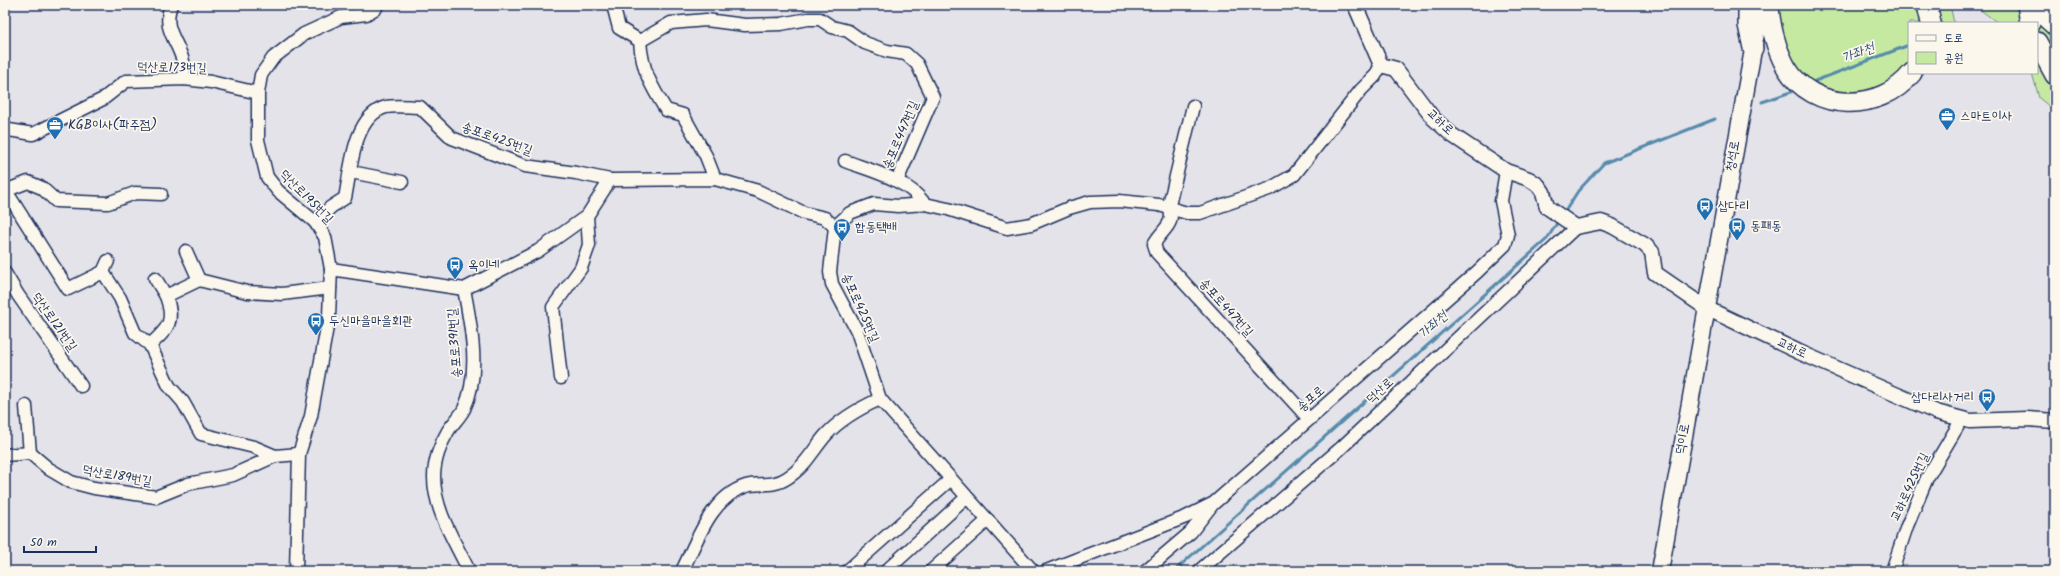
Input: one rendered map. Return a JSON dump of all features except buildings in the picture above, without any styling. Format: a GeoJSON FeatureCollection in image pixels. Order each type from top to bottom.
{"type":"FeatureCollection","features":[{"type":"Feature","properties":{"kind":"highway"},"geometry":{"type":"LineString","coordinates":[[1748,5],[1748,25],[1753,48]]}},
{"type":"Feature","properties":{"kind":"highway"},"geometry":{"type":"LineString","coordinates":[[1769,5],[1777,44],[1787,68],[1801,83],[1818,96],[1837,102],[1856,103],[1876,99],[1894,90],[1911,74]]}},
{"type":"Feature","properties":{"kind":"highway"},"geometry":{"type":"LineString","coordinates":[[1928,5],[1931,22]]}},
{"type":"Feature","properties":{"kind":"highway"},"geometry":{"type":"LineString","coordinates":[[2026,5],[2040,17]]}},
{"type":"Feature","properties":{"kind":"highway"},"geometry":{"type":"LineString","coordinates":[[2038,44],[2055,75]]}},
{"type":"Feature","properties":{"kind":"main road","name":"청석로"},"geometry":{"type":"LineString","coordinates":[[1706,308],[1761,5]]}},
{"type":"Feature","properties":{"kind":"main road","name":"덕이로"},"geometry":{"type":"LineString","coordinates":[[1660,571],[1706,308]]}},
{"type":"Feature","properties":{"kind":"street"},"geometry":{"type":"LineString","coordinates":[[171,5],[167,16],[169,28],[183,60],[184,79]]}},
{"type":"Feature","properties":{"kind":"street","name":"덕산로195번길"},"geometry":{"type":"LineString","coordinates":[[296,571],[300,454],[311,416],[329,316],[331,269],[325,237],[315,222],[278,191],[266,177],[258,140],[258,93],[261,75],[273,58],[304,34],[341,17],[366,14],[376,8],[377,5]]}},
{"type":"Feature","properties":{"kind":"street"},"geometry":{"type":"LineString","coordinates":[[613,5],[619,28],[640,41],[641,60],[650,84],[666,110],[683,115],[706,156],[715,179]]}},
{"type":"Feature","properties":{"kind":"street"},"geometry":{"type":"LineString","coordinates":[[835,227],[850,213],[874,204],[898,206],[925,204],[948,209],[1007,228],[1031,224],[1068,208],[1090,202],[1119,201],[1170,208],[1187,213],[1200,213],[1269,189],[1294,175],[1361,90],[1375,76],[1381,65],[1355,5]]}},
{"type":"Feature","properties":{"kind":"street","name":"송포로447번길"},"geometry":{"type":"LineString","coordinates":[[640,41],[672,23],[706,20],[745,25],[774,25],[808,18],[820,18],[832,26],[848,31],[865,43],[887,51],[906,54],[917,64],[933,96],[897,181]]}},
{"type":"Feature","properties":{"kind":"street","name":"교하로"},"geometry":{"type":"LineString","coordinates":[[1381,65],[1396,69],[1432,118],[1452,135],[1506,171],[1529,179],[1538,185],[1543,192],[1547,207],[1564,219],[1601,222],[1612,226],[1645,245],[1652,252],[1655,273],[1706,308],[1806,355],[1936,412],[1970,420],[2027,419],[2055,421]]}},
{"type":"Feature","properties":{"kind":"street","name":"덕산로173번길"},"geometry":{"type":"LineString","coordinates":[[5,126],[9,130],[33,134],[103,99],[126,81],[184,79],[211,82],[258,93]]}},
{"type":"Feature","properties":{"kind":"street","name":"송포로447번길"},"geometry":{"type":"LineString","coordinates":[[1194,106],[1169,205],[1172,215],[1169,226],[1154,244],[1157,253],[1309,419]]}},
{"type":"Feature","properties":{"kind":"street","name":"송포로425번길"},"geometry":{"type":"LineString","coordinates":[[315,222],[330,207],[345,198],[357,136],[370,116],[386,107],[420,107],[452,138],[525,166],[576,172],[610,180],[715,179],[758,191],[804,213],[825,218],[835,227],[830,272],[832,284],[857,331],[880,399],[1033,571]]}},
{"type":"Feature","properties":{"kind":"street","name":"송포로447번길"},"geometry":{"type":"LineString","coordinates":[[844,161],[897,181],[920,196],[925,204]]}},
{"type":"Feature","properties":{"kind":"street","name":"송포로"},"geometry":{"type":"LineString","coordinates":[[1046,571],[1186,516],[1214,503],[1506,245],[1508,235],[1501,201],[1506,171]]}},
{"type":"Feature","properties":{"kind":"street"},"geometry":{"type":"LineString","coordinates":[[351,172],[402,182]]}},
{"type":"Feature","properties":{"kind":"street"},"geometry":{"type":"LineString","coordinates":[[331,269],[464,289],[538,251],[587,216],[610,180]]}},
{"type":"Feature","properties":{"kind":"street"},"geometry":{"type":"LineString","coordinates":[[161,194],[135,193],[108,203],[56,201],[42,188],[28,182],[6,191],[68,289],[106,266],[135,333],[150,345],[169,386],[183,402],[201,434],[254,447],[275,456],[300,454]]}},
{"type":"Feature","properties":{"kind":"street"},"geometry":{"type":"LineString","coordinates":[[561,378],[553,307],[581,268],[589,245],[587,216]]}},
{"type":"Feature","properties":{"kind":"street","name":"덕산로"},"geometry":{"type":"LineString","coordinates":[[1199,571],[1341,448],[1564,219]]}},
{"type":"Feature","properties":{"kind":"street"},"geometry":{"type":"LineString","coordinates":[[186,251],[199,280]]}},
{"type":"Feature","properties":{"kind":"street","name":"덕산로121번길"},"geometry":{"type":"LineString","coordinates":[[5,273],[18,295],[81,386]]}},
{"type":"Feature","properties":{"kind":"street"},"geometry":{"type":"LineString","coordinates":[[150,345],[161,336],[170,323],[170,309],[166,296],[155,278]]}},
{"type":"Feature","properties":{"kind":"street"},"geometry":{"type":"LineString","coordinates":[[166,296],[199,280],[247,292],[282,294],[330,288]]}},
{"type":"Feature","properties":{"kind":"street","name":"송포로391번길"},"geometry":{"type":"LineString","coordinates":[[464,289],[473,358],[472,388],[464,410],[448,432],[437,457],[434,477],[437,503],[469,571]]}},
{"type":"Feature","properties":{"kind":"street"},"geometry":{"type":"LineString","coordinates":[[682,571],[705,525],[717,507],[729,494],[747,485],[769,485],[787,479],[804,464],[826,435],[856,410],[880,399]]}},
{"type":"Feature","properties":{"kind":"street"},"geometry":{"type":"LineString","coordinates":[[5,455],[30,453],[26,406]]}},
{"type":"Feature","properties":{"kind":"street","name":"교하로425번길"},"geometry":{"type":"LineString","coordinates":[[1892,571],[1907,526],[1927,478],[1962,419]]}},
{"type":"Feature","properties":{"kind":"street","name":"덕산로189번길"},"geometry":{"type":"LineString","coordinates":[[30,453],[48,469],[71,482],[94,488],[156,497],[188,484],[233,475],[275,456]]}},
{"type":"Feature","properties":{"kind":"street"},"geometry":{"type":"LineString","coordinates":[[847,571],[951,479]]}},
{"type":"Feature","properties":{"kind":"street"},"geometry":{"type":"LineString","coordinates":[[886,571],[967,497]]}},
{"type":"Feature","properties":{"kind":"street"},"geometry":{"type":"LineString","coordinates":[[1145,571],[1191,532],[1214,503]]}},
{"type":"Feature","properties":{"kind":"street"},"geometry":{"type":"LineString","coordinates":[[931,571],[988,520]]}},
{"type":"Feature","properties":{"kind":"green space"},"geometry":{"type":"Polygon","coordinates":[[[1777,5],[1950,5],[1954,22],[1908,22],[1908,66],[1904,72],[1873,92],[1839,96],[1805,80],[1783,47],[1777,5]]]}},
{"type":"Feature","properties":{"kind":"green space"},"geometry":{"type":"Polygon","coordinates":[[[1974,5],[2055,5],[2055,111],[2039,98],[2032,74],[2038,74],[2038,22],[1997,22],[1974,5]]]}},
{"type":"Feature","properties":{"kind":"waterway","name":"가좌천"},"geometry":{"type":"LineString","coordinates":[[1815,81],[1908,45]]}},
{"type":"Feature","properties":{"kind":"waterway","name":"가좌천"},"geometry":{"type":"LineString","coordinates":[[1762,102],[1791,92]]}},
{"type":"Feature","properties":{"kind":"waterway","name":"가좌천"},"geometry":{"type":"LineString","coordinates":[[1564,213],[1578,191],[1604,163],[1715,119]]}},
{"type":"Feature","properties":{"kind":"waterway","name":"가좌천"},"geometry":{"type":"LineString","coordinates":[[1174,571],[1547,239],[1559,220]]}},
{"type":"Feature","properties":{"kind":"place","name":"스마트이사"},"geometry":{"type":"Point","coordinates":[1947,131]}},
{"type":"Feature","properties":{"kind":"place","name":"KGB이사(파주점)"},"geometry":{"type":"Point","coordinates":[55,140]}},
{"type":"Feature","properties":{"kind":"place","name":"삽다리"},"geometry":{"type":"Point","coordinates":[1705,221]}},
{"type":"Feature","properties":{"kind":"place","name":"동패동"},"geometry":{"type":"Point","coordinates":[1737,241]}},
{"type":"Feature","properties":{"kind":"place","name":"합동택배"},"geometry":{"type":"Point","coordinates":[842,242]}},
{"type":"Feature","properties":{"kind":"place","name":"옥이네"},"geometry":{"type":"Point","coordinates":[455,280]}},
{"type":"Feature","properties":{"kind":"place","name":"두신마을마을회관"},"geometry":{"type":"Point","coordinates":[316,336]}},
{"type":"Feature","properties":{"kind":"place","name":"삽다리사거리"},"geometry":{"type":"Point","coordinates":[1987,412]}}]}
